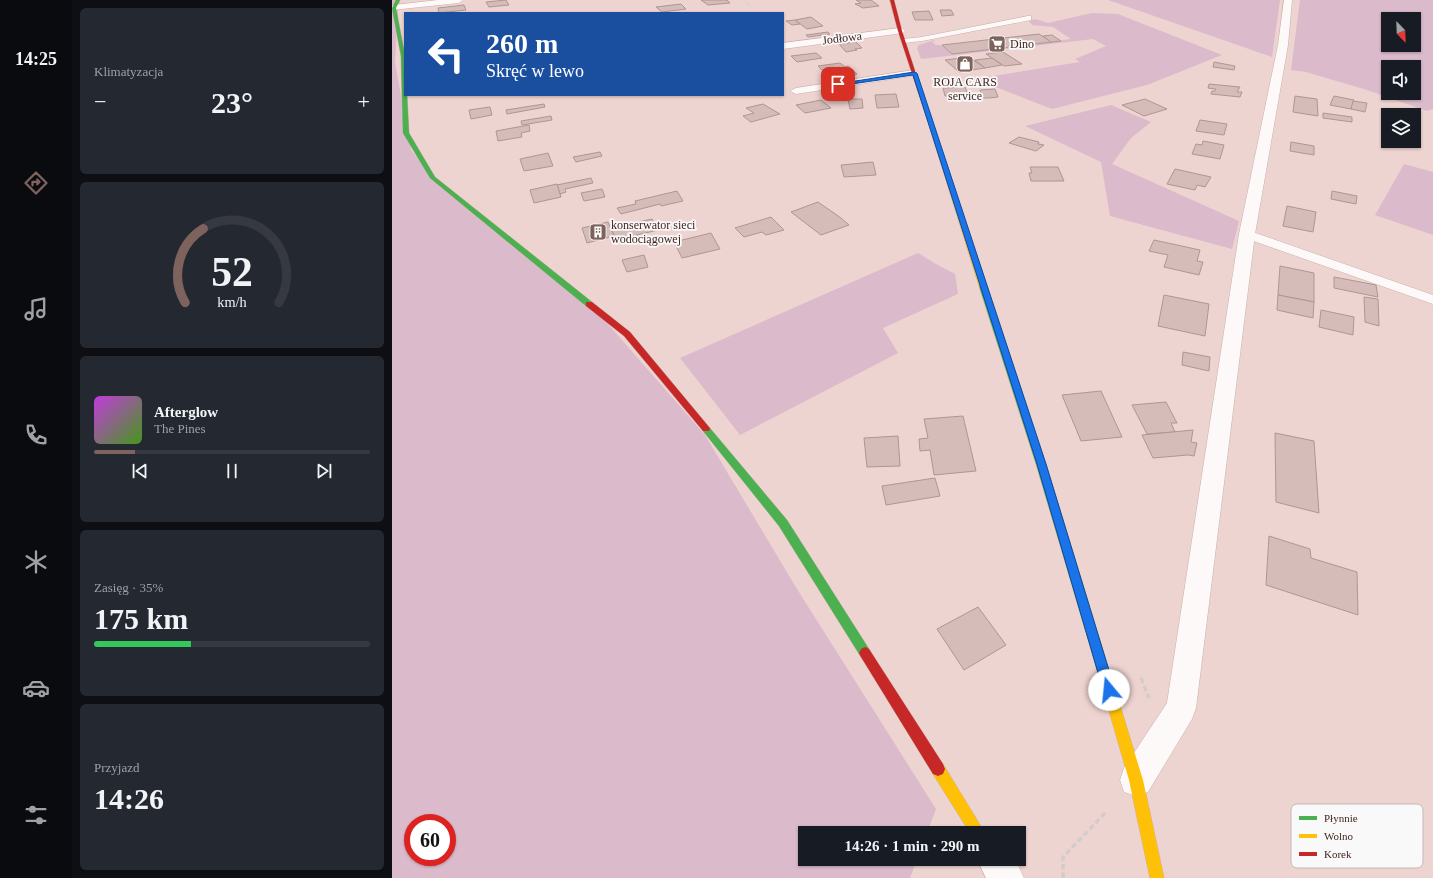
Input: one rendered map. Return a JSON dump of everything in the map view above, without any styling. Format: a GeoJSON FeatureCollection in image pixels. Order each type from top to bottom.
{"type":"FeatureCollection","features":[{"type":"Feature","properties":{"kind":"street"},"geometry":{"type":"LineString","coordinates":[[404,56],[396,4],[459,0]]}},
{"type":"Feature","properties":{"kind":"street"},"geometry":{"type":"LineString","coordinates":[[892,0],[900,31],[1041,464],[1136,780],[1157,878]]}},
{"type":"Feature","properties":{"kind":"street"},"geometry":{"type":"LineString","coordinates":[[1136,780],[1181,708],[1247,234],[1284,45],[1288,0]]}},
{"type":"Feature","properties":{"kind":"street","name":"Jodłowa"},"geometry":{"type":"LineString","coordinates":[[784,46],[900,31]]}},
{"type":"Feature","properties":{"kind":"street"},"geometry":{"type":"LineString","coordinates":[[796,91],[914,73]]}},
{"type":"Feature","properties":{"kind":"street"},"geometry":{"type":"LineString","coordinates":[[405,96],[406,133],[433,178],[621,329],[632,340],[783,523],[974,826]]}},
{"type":"Feature","properties":{"kind":"street"},"geometry":{"type":"LineString","coordinates":[[998,866],[1006,878]]}},
{"type":"Feature","properties":{"kind":"lane"},"geometry":{"type":"LineString","coordinates":[[904,40],[922,39],[1028,18]]}},
{"type":"Feature","properties":{"kind":"lane"},"geometry":{"type":"LineString","coordinates":[[1247,234],[1433,300]]}},
{"type":"Feature","properties":{"kind":"path"},"geometry":{"type":"LineString","coordinates":[[743,0],[751,6]]}},
{"type":"Feature","properties":{"kind":"path"},"geometry":{"type":"LineString","coordinates":[[1063,878],[1063,857],[1136,780]]}},
{"type":"Feature","properties":{"kind":"shaded area"},"geometry":{"type":"Polygon","coordinates":[[[392,0],[400,0],[398,9],[395,63],[411,150],[429,173],[580,292],[705,435],[797,589],[936,809],[930,826],[798,826],[798,866],[914,866],[910,878],[392,878],[392,0]]]}},
{"type":"Feature","properties":{"kind":"shaded area"},"geometry":{"type":"Polygon","coordinates":[[[1108,0],[1280,0],[1272,57],[1108,0]]]}},
{"type":"Feature","properties":{"kind":"shaded area"},"geometry":{"type":"Polygon","coordinates":[[[1300,0],[1433,0],[1433,109],[1427,111],[1396,100],[1421,100],[1421,60],[1381,60],[1381,95],[1306,72],[1291,70],[1300,0]]]}},
{"type":"Feature","properties":{"kind":"shaded area"},"geometry":{"type":"Polygon","coordinates":[[[1092,13],[1118,14],[1222,55],[1147,85],[1052,109],[975,79],[1080,62],[1075,59],[1106,46],[1093,39],[921,59],[917,48],[919,45],[934,40],[935,41],[932,42],[936,45],[941,45],[952,54],[1071,39],[1053,27],[1032,25],[1029,21],[1035,19],[1048,23],[1092,13]]]}},
{"type":"Feature","properties":{"kind":"shaded area"},"geometry":{"type":"Polygon","coordinates":[[[1111,105],[1151,122],[1131,138],[1112,164],[1239,221],[1232,249],[1110,216],[1101,162],[1025,126],[1111,105]]]}},
{"type":"Feature","properties":{"kind":"shaded area"},"geometry":{"type":"Polygon","coordinates":[[[1404,164],[1433,172],[1433,235],[1375,215],[1404,164]]]}},
{"type":"Feature","properties":{"kind":"shaded area"},"geometry":{"type":"Polygon","coordinates":[[[918,253],[955,274],[958,294],[883,328],[898,353],[740,435],[680,358],[918,253]]]}},
{"type":"Feature","properties":{"kind":"building"},"geometry":{"type":"Polygon","coordinates":[[[506,0],[509,5],[489,7],[486,2],[506,0]]]}},
{"type":"Feature","properties":{"kind":"building"},"geometry":{"type":"Polygon","coordinates":[[[701,0],[727,0],[730,3],[708,5],[701,0]]]}},
{"type":"Feature","properties":{"kind":"building"},"geometry":{"type":"Polygon","coordinates":[[[856,0],[871,0],[879,6],[863,8],[855,4],[861,3],[856,0]]]}},
{"type":"Feature","properties":{"kind":"building"},"geometry":{"type":"Polygon","coordinates":[[[681,4],[686,9],[662,12],[656,7],[681,4]]]}},
{"type":"Feature","properties":{"kind":"building"},"geometry":{"type":"Polygon","coordinates":[[[464,5],[466,10],[439,12],[438,8],[464,5]]]}},
{"type":"Feature","properties":{"kind":"building"},"geometry":{"type":"Polygon","coordinates":[[[940,10],[951,10],[954,15],[942,16],[940,10]]]}},
{"type":"Feature","properties":{"kind":"building"},"geometry":{"type":"Polygon","coordinates":[[[929,11],[933,20],[915,20],[912,12],[929,11]]]}},
{"type":"Feature","properties":{"kind":"building"},"geometry":{"type":"Polygon","coordinates":[[[811,17],[823,26],[807,29],[795,20],[811,17]]]}},
{"type":"Feature","properties":{"kind":"building"},"geometry":{"type":"Polygon","coordinates":[[[795,20],[800,24],[792,25],[786,21],[795,20]]]}},
{"type":"Feature","properties":{"kind":"building"},"geometry":{"type":"Polygon","coordinates":[[[828,32],[830,34],[808,37],[806,35],[828,32]]]}},
{"type":"Feature","properties":{"kind":"building","name":"Dino"},"geometry":{"type":"Polygon","coordinates":[[[1039,34],[1052,42],[952,54],[942,45],[1039,34]]]}},
{"type":"Feature","properties":{"kind":"building"},"geometry":{"type":"Polygon","coordinates":[[[1052,35],[1061,41],[1051,42],[1043,36],[1052,35]]]}},
{"type":"Feature","properties":{"kind":"building"},"geometry":{"type":"Polygon","coordinates":[[[856,42],[862,48],[846,52],[839,44],[856,42]]]}},
{"type":"Feature","properties":{"kind":"building"},"geometry":{"type":"Polygon","coordinates":[[[1003,52],[1022,64],[1004,66],[986,54],[1003,52]]]}},
{"type":"Feature","properties":{"kind":"building"},"geometry":{"type":"Polygon","coordinates":[[[816,53],[822,58],[797,62],[791,56],[816,53]]]}},
{"type":"Feature","properties":{"kind":"building","name":"ROJA CARS service"},"geometry":{"type":"Polygon","coordinates":[[[969,57],[985,68],[959,72],[945,60],[969,57]]]}},
{"type":"Feature","properties":{"kind":"building"},"geometry":{"type":"Polygon","coordinates":[[[992,58],[1002,65],[985,68],[975,60],[992,58]]]}},
{"type":"Feature","properties":{"kind":"building"},"geometry":{"type":"Polygon","coordinates":[[[1214,62],[1235,66],[1234,70],[1213,67],[1214,62]]]}},
{"type":"Feature","properties":{"kind":"building"},"geometry":{"type":"Polygon","coordinates":[[[840,63],[845,67],[848,66],[857,74],[836,78],[830,72],[825,73],[818,66],[840,63]]]}},
{"type":"Feature","properties":{"kind":"building"},"geometry":{"type":"Polygon","coordinates":[[[1209,84],[1240,87],[1237,92],[1242,92],[1240,97],[1211,94],[1212,91],[1215,91],[1216,89],[1208,88],[1209,84]]]}},
{"type":"Feature","properties":{"kind":"building"},"geometry":{"type":"Polygon","coordinates":[[[965,87],[968,95],[945,96],[943,88],[965,87]]]}},
{"type":"Feature","properties":{"kind":"building"},"geometry":{"type":"Polygon","coordinates":[[[995,89],[998,97],[989,98],[983,98],[980,90],[995,89]]]}},
{"type":"Feature","properties":{"kind":"building"},"geometry":{"type":"Polygon","coordinates":[[[896,94],[899,107],[877,108],[875,95],[896,94]]]}},
{"type":"Feature","properties":{"kind":"building"},"geometry":{"type":"Polygon","coordinates":[[[1295,96],[1317,99],[1318,116],[1293,112],[1295,96]]]}},
{"type":"Feature","properties":{"kind":"building"},"geometry":{"type":"Polygon","coordinates":[[[1334,96],[1354,100],[1351,109],[1330,105],[1334,96]]]}},
{"type":"Feature","properties":{"kind":"building"},"geometry":{"type":"Polygon","coordinates":[[[848,99],[862,99],[863,108],[850,109],[848,99]]]}},
{"type":"Feature","properties":{"kind":"building"},"geometry":{"type":"Polygon","coordinates":[[[1145,99],[1167,109],[1144,116],[1122,105],[1145,99]]]}},
{"type":"Feature","properties":{"kind":"building"},"geometry":{"type":"Polygon","coordinates":[[[821,100],[831,108],[805,113],[796,105],[821,100]]]}},
{"type":"Feature","properties":{"kind":"building"},"geometry":{"type":"Polygon","coordinates":[[[1353,101],[1367,103],[1365,112],[1351,109],[1353,101]]]}},
{"type":"Feature","properties":{"kind":"building"},"geometry":{"type":"Polygon","coordinates":[[[544,104],[545,107],[507,114],[506,110],[544,104]]]}},
{"type":"Feature","properties":{"kind":"building"},"geometry":{"type":"Polygon","coordinates":[[[763,104],[780,114],[751,122],[743,116],[754,113],[746,108],[763,104]]]}},
{"type":"Feature","properties":{"kind":"building"},"geometry":{"type":"Polygon","coordinates":[[[490,107],[492,115],[471,119],[469,110],[490,107]]]}},
{"type":"Feature","properties":{"kind":"building"},"geometry":{"type":"Polygon","coordinates":[[[1323,113],[1352,117],[1352,122],[1323,118],[1323,113]]]}},
{"type":"Feature","properties":{"kind":"building"},"geometry":{"type":"Polygon","coordinates":[[[551,116],[552,120],[522,125],[521,121],[551,116]]]}},
{"type":"Feature","properties":{"kind":"building"},"geometry":{"type":"Polygon","coordinates":[[[1200,120],[1227,124],[1224,135],[1196,131],[1200,120]]]}},
{"type":"Feature","properties":{"kind":"building"},"geometry":{"type":"Polygon","coordinates":[[[529,125],[530,131],[521,133],[522,137],[498,141],[496,131],[529,125]]]}},
{"type":"Feature","properties":{"kind":"building"},"geometry":{"type":"Polygon","coordinates":[[[1019,137],[1039,142],[1038,144],[1044,145],[1036,151],[1009,143],[1019,137]]]}},
{"type":"Feature","properties":{"kind":"building"},"geometry":{"type":"Polygon","coordinates":[[[1203,141],[1224,145],[1220,159],[1192,154],[1196,144],[1202,145],[1203,141]]]}},
{"type":"Feature","properties":{"kind":"building"},"geometry":{"type":"Polygon","coordinates":[[[1291,142],[1314,146],[1314,155],[1290,151],[1291,142]]]}},
{"type":"Feature","properties":{"kind":"building"},"geometry":{"type":"Polygon","coordinates":[[[600,152],[602,156],[576,162],[573,157],[600,152]]]}},
{"type":"Feature","properties":{"kind":"building"},"geometry":{"type":"Polygon","coordinates":[[[548,153],[553,166],[524,171],[520,159],[548,153]]]}},
{"type":"Feature","properties":{"kind":"building"},"geometry":{"type":"Polygon","coordinates":[[[873,162],[876,175],[844,177],[841,165],[873,162]]]}},
{"type":"Feature","properties":{"kind":"building"},"geometry":{"type":"Polygon","coordinates":[[[1030,167],[1058,167],[1064,181],[1031,181],[1029,173],[1032,173],[1030,167]]]}},
{"type":"Feature","properties":{"kind":"building"},"geometry":{"type":"Polygon","coordinates":[[[1175,169],[1211,177],[1205,187],[1197,185],[1195,190],[1167,184],[1175,169]]]}},
{"type":"Feature","properties":{"kind":"building"},"geometry":{"type":"Polygon","coordinates":[[[591,178],[593,183],[565,189],[566,192],[560,194],[557,185],[591,178]]]}},
{"type":"Feature","properties":{"kind":"building"},"geometry":{"type":"Polygon","coordinates":[[[557,184],[561,197],[534,203],[530,190],[557,184]]]}},
{"type":"Feature","properties":{"kind":"building"},"geometry":{"type":"Polygon","coordinates":[[[602,189],[605,197],[584,201],[581,193],[602,189]]]}},
{"type":"Feature","properties":{"kind":"building"},"geometry":{"type":"Polygon","coordinates":[[[677,191],[683,201],[661,206],[660,204],[621,214],[617,208],[636,204],[635,201],[677,191]]]}},
{"type":"Feature","properties":{"kind":"building"},"geometry":{"type":"Polygon","coordinates":[[[1332,191],[1357,196],[1356,204],[1331,199],[1332,191]]]}},
{"type":"Feature","properties":{"kind":"building"},"geometry":{"type":"Polygon","coordinates":[[[818,202],[849,225],[821,235],[791,212],[818,202]]]}},
{"type":"Feature","properties":{"kind":"building"},"geometry":{"type":"Polygon","coordinates":[[[1287,206],[1316,212],[1313,232],[1283,226],[1287,206]]]}},
{"type":"Feature","properties":{"kind":"building"},"geometry":{"type":"Polygon","coordinates":[[[771,217],[784,230],[766,235],[762,232],[744,237],[735,228],[771,217]]]}},
{"type":"Feature","properties":{"kind":"building"},"geometry":{"type":"Polygon","coordinates":[[[652,219],[658,230],[616,240],[611,228],[652,219]]]}},
{"type":"Feature","properties":{"kind":"building","name":"konserwator sieci wodociągowej"},"geometry":{"type":"Polygon","coordinates":[[[608,222],[614,236],[587,243],[582,228],[608,222]]]}},
{"type":"Feature","properties":{"kind":"building"},"geometry":{"type":"Polygon","coordinates":[[[711,233],[720,249],[682,258],[674,242],[711,233]]]}},
{"type":"Feature","properties":{"kind":"building"},"geometry":{"type":"Polygon","coordinates":[[[1154,240],[1200,250],[1197,261],[1203,262],[1199,275],[1164,267],[1168,255],[1149,251],[1154,240]]]}},
{"type":"Feature","properties":{"kind":"building"},"geometry":{"type":"Polygon","coordinates":[[[644,255],[648,267],[627,272],[622,260],[644,255]]]}},
{"type":"Feature","properties":{"kind":"building"},"geometry":{"type":"Polygon","coordinates":[[[1280,266],[1314,273],[1314,302],[1278,295],[1280,266]]]}},
{"type":"Feature","properties":{"kind":"building"},"geometry":{"type":"Polygon","coordinates":[[[1334,277],[1376,285],[1378,297],[1334,288],[1334,277]]]}},
{"type":"Feature","properties":{"kind":"building"},"geometry":{"type":"Polygon","coordinates":[[[1164,295],[1209,304],[1205,336],[1158,326],[1164,295]]]}},
{"type":"Feature","properties":{"kind":"building"},"geometry":{"type":"Polygon","coordinates":[[[1278,295],[1314,302],[1313,318],[1277,310],[1278,295]]]}},
{"type":"Feature","properties":{"kind":"building"},"geometry":{"type":"Polygon","coordinates":[[[1364,297],[1378,299],[1379,326],[1365,322],[1364,297]]]}},
{"type":"Feature","properties":{"kind":"building"},"geometry":{"type":"Polygon","coordinates":[[[1321,310],[1354,317],[1353,335],[1319,327],[1321,310]]]}},
{"type":"Feature","properties":{"kind":"building"},"geometry":{"type":"Polygon","coordinates":[[[1183,352],[1210,357],[1209,371],[1182,365],[1183,352]]]}},
{"type":"Feature","properties":{"kind":"building"},"geometry":{"type":"Polygon","coordinates":[[[1101,391],[1122,437],[1081,441],[1062,395],[1101,391]]]}},
{"type":"Feature","properties":{"kind":"building"},"geometry":{"type":"Polygon","coordinates":[[[1166,402],[1177,423],[1171,423],[1175,432],[1147,434],[1132,405],[1166,402]]]}},
{"type":"Feature","properties":{"kind":"building"},"geometry":{"type":"Polygon","coordinates":[[[963,416],[976,471],[934,475],[930,450],[920,451],[919,439],[928,438],[924,419],[963,416]]]}},
{"type":"Feature","properties":{"kind":"building"},"geometry":{"type":"Polygon","coordinates":[[[1193,430],[1191,442],[1197,443],[1194,456],[1188,455],[1153,458],[1142,435],[1193,430]]]}},
{"type":"Feature","properties":{"kind":"building"},"geometry":{"type":"Polygon","coordinates":[[[1275,433],[1314,441],[1319,513],[1276,502],[1275,433]]]}},
{"type":"Feature","properties":{"kind":"building"},"geometry":{"type":"Polygon","coordinates":[[[898,436],[900,466],[867,467],[864,438],[898,436]]]}},
{"type":"Feature","properties":{"kind":"building"},"geometry":{"type":"Polygon","coordinates":[[[935,478],[940,496],[886,505],[882,486],[935,478]]]}},
{"type":"Feature","properties":{"kind":"building"},"geometry":{"type":"Polygon","coordinates":[[[1269,536],[1310,549],[1311,558],[1357,572],[1358,615],[1266,585],[1269,536]]]}},
{"type":"Feature","properties":{"kind":"building"},"geometry":{"type":"Polygon","coordinates":[[[978,607],[1006,645],[964,670],[937,629],[978,607]]]}},
{"type":"Feature","properties":{"kind":"traffic: fast"},"geometry":{"type":"LineString","coordinates":[[398,0],[394,8],[403,56],[404,82]]}},
{"type":"Feature","properties":{"kind":"traffic: fast"},"geometry":{"type":"LineString","coordinates":[[405,96],[406,133],[433,178],[589,304]]}},
{"type":"Feature","properties":{"kind":"traffic: fast"},"geometry":{"type":"LineString","coordinates":[[983,286],[1041,464],[1104,673]]}},
{"type":"Feature","properties":{"kind":"traffic: fast"},"geometry":{"type":"LineString","coordinates":[[706,429],[783,523],[865,653]]}},
{"type":"Feature","properties":{"kind":"traffic: slow"},"geometry":{"type":"LineString","coordinates":[[930,122],[983,286]]}},
{"type":"Feature","properties":{"kind":"traffic: slow"},"geometry":{"type":"LineString","coordinates":[[1104,673],[1136,780],[1157,878]]}},
{"type":"Feature","properties":{"kind":"traffic: slow"},"geometry":{"type":"LineString","coordinates":[[938,769],[974,826]]}},
{"type":"Feature","properties":{"kind":"traffic: jam"},"geometry":{"type":"LineString","coordinates":[[892,0],[900,31],[930,122]]}},
{"type":"Feature","properties":{"kind":"traffic: jam"},"geometry":{"type":"LineString","coordinates":[[589,304],[627,334],[706,429]]}},
{"type":"Feature","properties":{"kind":"traffic: jam"},"geometry":{"type":"LineString","coordinates":[[865,653],[938,769]]}},
{"type":"Feature","properties":{"kind":"place","name":"Dino"},"geometry":{"type":"Point","coordinates":[997,44]}},
{"type":"Feature","properties":{"kind":"place","name":"ROJA CARS service"},"geometry":{"type":"Point","coordinates":[965,64]}},
{"type":"Feature","properties":{"kind":"place","name":"konserwator sieci wodociągowej"},"geometry":{"type":"Point","coordinates":[598,232]}},
{"type":"Feature","properties":{"kind":"route"},"geometry":{"type":"LineString","coordinates":[[838,84],[914,73],[1041,464],[1109,690]]}}]}
